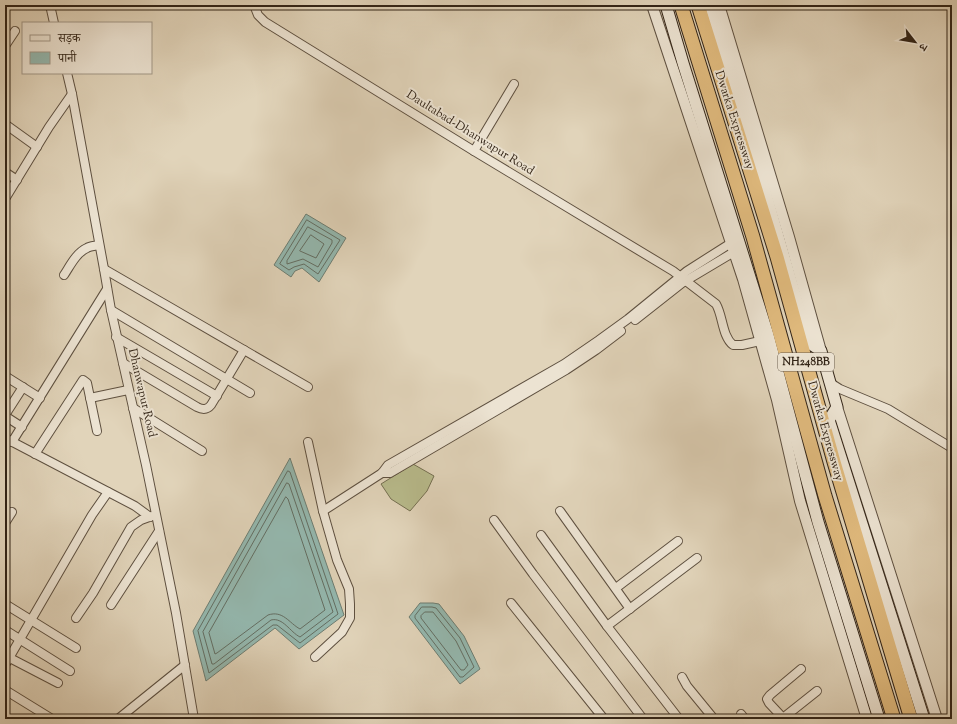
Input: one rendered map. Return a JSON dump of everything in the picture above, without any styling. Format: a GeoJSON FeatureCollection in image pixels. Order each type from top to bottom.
{"type":"FeatureCollection","features":[{"type":"Feature","properties":{"kind":"highway","name":"Dwarka Expressway"},"geometry":{"type":"LineString","coordinates":[[681,5],[753,237],[825,496],[894,719]]}},
{"type":"Feature","properties":{"kind":"highway","name":"Dwarka Expressway"},"geometry":{"type":"LineString","coordinates":[[698,5],[777,257],[834,462],[911,719]]}},
{"type":"Feature","properties":{"kind":"main road"},"geometry":{"type":"LineString","coordinates":[[666,5],[689,83],[703,143],[719,179],[768,335],[818,522],[879,719]]}},
{"type":"Feature","properties":{"kind":"main road"},"geometry":{"type":"LineString","coordinates":[[710,5],[809,343],[821,351],[837,407],[829,420],[924,719]]}},
{"type":"Feature","properties":{"kind":"street"},"geometry":{"type":"LineString","coordinates":[[50,5],[54,22]]}},
{"type":"Feature","properties":{"kind":"street","name":"Daultabad-Dhanwapur Road"},"geometry":{"type":"LineString","coordinates":[[254,5],[258,15],[265,22],[683,278],[716,304],[727,337],[733,345],[742,345],[760,341]]}},
{"type":"Feature","properties":{"kind":"street"},"geometry":{"type":"LineString","coordinates":[[652,5],[703,143],[777,400],[800,501],[867,719]]}},
{"type":"Feature","properties":{"kind":"street"},"geometry":{"type":"LineString","coordinates":[[719,5],[789,237],[821,351]]}},
{"type":"Feature","properties":{"kind":"street"},"geometry":{"type":"LineString","coordinates":[[5,46],[15,31]]}},
{"type":"Feature","properties":{"kind":"street","name":"Dhanwapur Road"},"geometry":{"type":"LineString","coordinates":[[67,74],[104,268],[110,310],[133,408],[152,516],[159,531],[194,719]]}},
{"type":"Feature","properties":{"kind":"street"},"geometry":{"type":"LineString","coordinates":[[474,151],[514,84]]}},
{"type":"Feature","properties":{"kind":"street"},"geometry":{"type":"LineString","coordinates":[[5,199],[72,94]]}},
{"type":"Feature","properties":{"kind":"street"},"geometry":{"type":"LineString","coordinates":[[5,124],[37,147]]}},
{"type":"Feature","properties":{"kind":"street"},"geometry":{"type":"LineString","coordinates":[[5,172],[17,180]]}},
{"type":"Feature","properties":{"kind":"street"},"geometry":{"type":"LineString","coordinates":[[64,275],[80,253],[86,248],[99,245]]}},
{"type":"Feature","properties":{"kind":"street"},"geometry":{"type":"LineString","coordinates":[[323,511],[382,473],[388,465],[494,407],[564,364],[683,278],[733,247]]}},
{"type":"Feature","properties":{"kind":"street"},"geometry":{"type":"LineString","coordinates":[[104,268],[308,387]]}},
{"type":"Feature","properties":{"kind":"street"},"geometry":{"type":"LineString","coordinates":[[107,289],[22,427],[9,440],[152,516]]}},
{"type":"Feature","properties":{"kind":"street"},"geometry":{"type":"LineString","coordinates":[[110,310],[250,393]]}},
{"type":"Feature","properties":{"kind":"street"},"geometry":{"type":"LineString","coordinates":[[116,337],[217,396]]}},
{"type":"Feature","properties":{"kind":"street"},"geometry":{"type":"LineString","coordinates":[[123,363],[202,410],[208,409],[244,350]]}},
{"type":"Feature","properties":{"kind":"street"},"geometry":{"type":"LineString","coordinates":[[5,376],[40,398]]}},
{"type":"Feature","properties":{"kind":"street"},"geometry":{"type":"LineString","coordinates":[[35,454],[83,380],[87,382],[97,431]]}},
{"type":"Feature","properties":{"kind":"street"},"geometry":{"type":"LineString","coordinates":[[830,382],[840,389],[888,409],[952,448]]}},
{"type":"Feature","properties":{"kind":"street"},"geometry":{"type":"LineString","coordinates":[[22,427],[5,415],[23,387]]}},
{"type":"Feature","properties":{"kind":"street"},"geometry":{"type":"LineString","coordinates":[[90,398],[128,390]]}},
{"type":"Feature","properties":{"kind":"street"},"geometry":{"type":"LineString","coordinates":[[837,407],[937,719]]}},
{"type":"Feature","properties":{"kind":"street"},"geometry":{"type":"LineString","coordinates":[[133,408],[202,451]]}},
{"type":"Feature","properties":{"kind":"street"},"geometry":{"type":"LineString","coordinates":[[308,442],[323,511],[337,560],[349,589],[350,604],[350,618],[342,632],[315,656]]}},
{"type":"Feature","properties":{"kind":"street"},"geometry":{"type":"LineString","coordinates":[[58,683],[6,659],[32,620],[92,515],[108,492]]}},
{"type":"Feature","properties":{"kind":"street"},"geometry":{"type":"LineString","coordinates":[[560,511],[630,609]]}},
{"type":"Feature","properties":{"kind":"street"},"geometry":{"type":"LineString","coordinates":[[5,523],[12,512]]}},
{"type":"Feature","properties":{"kind":"street"},"geometry":{"type":"LineString","coordinates":[[76,618],[131,527],[141,520],[152,516]]}},
{"type":"Feature","properties":{"kind":"street"},"geometry":{"type":"LineString","coordinates":[[494,520],[643,719]]}},
{"type":"Feature","properties":{"kind":"street"},"geometry":{"type":"LineString","coordinates":[[111,605],[159,531]]}},
{"type":"Feature","properties":{"kind":"street"},"geometry":{"type":"LineString","coordinates":[[541,535],[607,626],[679,719]]}},
{"type":"Feature","properties":{"kind":"street"},"geometry":{"type":"LineString","coordinates":[[616,588],[678,540]]}},
{"type":"Feature","properties":{"kind":"street"},"geometry":{"type":"LineString","coordinates":[[607,626],[697,558]]}},
{"type":"Feature","properties":{"kind":"street"},"geometry":{"type":"LineString","coordinates":[[511,603],[604,719]]}},
{"type":"Feature","properties":{"kind":"street"},"geometry":{"type":"LineString","coordinates":[[5,604],[76,648]]}},
{"type":"Feature","properties":{"kind":"street"},"geometry":{"type":"LineString","coordinates":[[5,630],[70,671]]}},
{"type":"Feature","properties":{"kind":"street"},"geometry":{"type":"LineString","coordinates":[[118,719],[185,665]]}},
{"type":"Feature","properties":{"kind":"street"},"geometry":{"type":"LineString","coordinates":[[801,669],[770,695],[767,699],[769,703],[783,719],[817,691]]}},
{"type":"Feature","properties":{"kind":"street"},"geometry":{"type":"LineString","coordinates":[[682,677],[687,686],[714,719]]}},
{"type":"Feature","properties":{"kind":"street"},"geometry":{"type":"LineString","coordinates":[[5,690],[52,719]]}},
{"type":"Feature","properties":{"kind":"green space"},"geometry":{"type":"Polygon","coordinates":[[[413,464],[434,476],[427,491],[410,511],[391,499],[381,484],[413,464]]]}},
{"type":"Feature","properties":{"kind":"water"},"geometry":{"type":"Polygon","coordinates":[[[306,214],[346,238],[319,282],[302,268],[295,271],[291,277],[274,265],[306,214]]]}},
{"type":"Feature","properties":{"kind":"water"},"geometry":{"type":"Polygon","coordinates":[[[290,458],[344,615],[299,649],[275,628],[206,681],[193,631],[290,458]]]}},
{"type":"Feature","properties":{"kind":"water"},"geometry":{"type":"Polygon","coordinates":[[[420,603],[439,604],[464,636],[480,669],[460,684],[409,617],[420,603]]]}}]}
